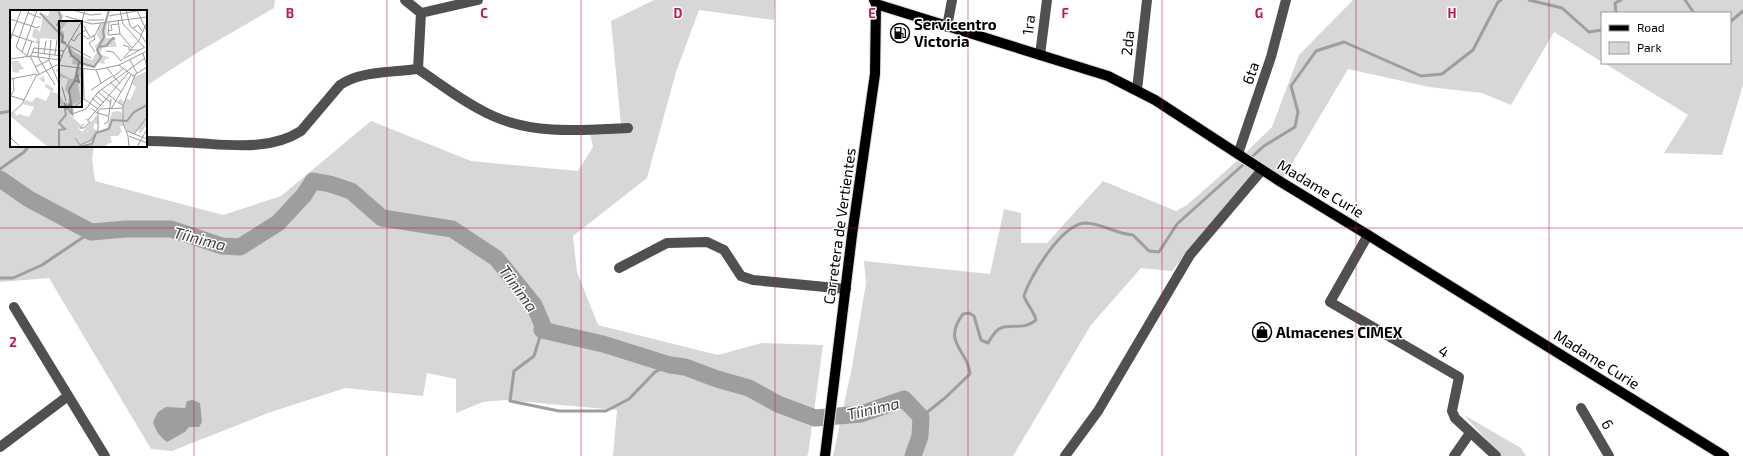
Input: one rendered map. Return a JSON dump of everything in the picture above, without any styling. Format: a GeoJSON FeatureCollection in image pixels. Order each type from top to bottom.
{"type":"FeatureCollection","features":[{"type":"Feature","properties":{"kind":"main road","name":"Madame Curie"},"geometry":{"type":"LineString","coordinates":[[875,2],[947,27],[1108,76],[1137,90],[1155,100],[1262,170],[1368,234],[1724,456]]}},
{"type":"Feature","properties":{"kind":"main road","name":"Carretera de Vertientes"},"geometry":{"type":"LineString","coordinates":[[825,456],[875,74],[875,2]]}},
{"type":"Feature","properties":{"kind":"street"},"geometry":{"type":"LineString","coordinates":[[406,0],[421,12]]}},
{"type":"Feature","properties":{"kind":"street"},"geometry":{"type":"LineString","coordinates":[[421,12],[478,0]]}},
{"type":"Feature","properties":{"kind":"street"},"geometry":{"type":"LineString","coordinates":[[947,27],[952,0]]}},
{"type":"Feature","properties":{"kind":"street","name":"1ra"},"geometry":{"type":"LineString","coordinates":[[1040,55],[1046,0]]}},
{"type":"Feature","properties":{"kind":"street","name":"2da"},"geometry":{"type":"LineString","coordinates":[[1137,90],[1147,0]]}},
{"type":"Feature","properties":{"kind":"street","name":"6ta"},"geometry":{"type":"LineString","coordinates":[[1245,159],[1286,0]]}},
{"type":"Feature","properties":{"kind":"street"},"geometry":{"type":"LineString","coordinates":[[418,69],[421,12]]}},
{"type":"Feature","properties":{"kind":"street"},"geometry":{"type":"LineString","coordinates":[[147,141],[242,147],[284,139],[301,131],[340,85],[348,79],[358,76],[418,69],[479,109],[510,123],[536,128],[563,130],[628,128]]}},
{"type":"Feature","properties":{"kind":"street"},"geometry":{"type":"LineString","coordinates":[[1065,456],[1098,411],[1190,255],[1262,170]]}},
{"type":"Feature","properties":{"kind":"street","name":"4"},"geometry":{"type":"LineString","coordinates":[[1368,234],[1330,302],[1459,377],[1452,411],[1455,418],[1496,456]]}},
{"type":"Feature","properties":{"kind":"street"},"geometry":{"type":"LineString","coordinates":[[619,268],[667,243],[707,242],[724,250],[741,276],[752,280],[846,289]]}},
{"type":"Feature","properties":{"kind":"street"},"geometry":{"type":"LineString","coordinates":[[14,307],[106,456]]}},
{"type":"Feature","properties":{"kind":"street"},"geometry":{"type":"LineString","coordinates":[[0,447],[68,396]]}},
{"type":"Feature","properties":{"kind":"street","name":"6"},"geometry":{"type":"LineString","coordinates":[[1581,408],[1610,456]]}},
{"type":"Feature","properties":{"kind":"street"},"geometry":{"type":"LineString","coordinates":[[1454,456],[1470,433]]}},
{"type":"Feature","properties":{"kind":"green space"},"geometry":{"type":"Polygon","coordinates":[[[0,0],[275,0],[274,8],[198,52],[147,85],[147,10],[10,10],[10,147],[94,147],[92,159],[95,181],[223,215],[281,196],[371,121],[471,161],[578,171],[593,147],[589,128],[621,124],[611,21],[654,0],[775,0],[774,20],[699,10],[676,72],[647,178],[573,236],[577,272],[598,325],[718,355],[762,343],[823,345],[808,455],[613,456],[617,410],[505,400],[483,402],[456,413],[456,379],[427,373],[423,396],[345,388],[268,413],[172,451],[151,449],[49,278],[0,282],[0,0]]]}},
{"type":"Feature","properties":{"kind":"green space"},"geometry":{"type":"Polygon","coordinates":[[[1353,0],[1743,0],[1743,85],[1722,155],[1664,153],[1688,115],[1606,64],[1731,64],[1731,12],[1601,12],[1601,61],[1554,32],[1511,105],[1482,93],[1429,87],[1348,69],[1281,182],[1258,170],[1172,271],[1141,268],[1091,325],[1013,456],[833,456],[852,367],[866,283],[864,261],[990,274],[1004,209],[1021,213],[1021,243],[1047,243],[1103,181],[1176,211],[1187,205],[1237,161],[1272,127],[1299,55],[1353,0]]]}},
{"type":"Feature","properties":{"kind":"green space"},"geometry":{"type":"Polygon","coordinates":[[[1464,415],[1521,448],[1526,456],[1501,456],[1464,415]]]}},
{"type":"Feature","properties":{"kind":"shaded area"},"geometry":{"type":"Polygon","coordinates":[[[193,400],[200,403],[202,422],[199,427],[189,427],[185,432],[167,442],[158,433],[153,422],[158,412],[166,407],[185,408],[187,401],[193,400]]]}},
{"type":"Feature","properties":{"kind":"waterway"},"geometry":{"type":"LineString","coordinates":[[921,417],[945,398],[970,374],[969,366],[955,340],[957,324],[963,314],[969,313],[974,316],[981,340],[988,343],[993,334],[999,329],[1009,326],[1022,326],[1036,320],[1024,296],[1027,287],[1040,264],[1057,241],[1076,226],[1085,223],[1091,223],[1121,233],[1133,235],[1149,251],[1159,252],[1177,224],[1264,146],[1295,127],[1298,112],[1291,86],[1316,51],[1344,42],[1421,76],[1442,74],[1473,50],[1498,2],[1501,0]]}},
{"type":"Feature","properties":{"kind":"waterway"},"geometry":{"type":"LineString","coordinates":[[1529,0],[1562,8],[1589,32],[1601,30]]}},
{"type":"Feature","properties":{"kind":"waterway"},"geometry":{"type":"LineString","coordinates":[[1616,12],[1615,3],[1621,0]]}},
{"type":"Feature","properties":{"kind":"waterway"},"geometry":{"type":"LineString","coordinates":[[1685,0],[1693,12]]}},
{"type":"Feature","properties":{"kind":"waterway"},"geometry":{"type":"LineString","coordinates":[[1731,21],[1743,11]]}},
{"type":"Feature","properties":{"kind":"waterway","name":"Tíinima"},"geometry":{"type":"LineString","coordinates":[[0,113],[10,111]]}},
{"type":"Feature","properties":{"kind":"waterway","name":"Tíinima"},"geometry":{"type":"LineString","coordinates":[[0,169],[24,152],[28,147]]}},
{"type":"Feature","properties":{"kind":"waterway","name":"Tíinima"},"geometry":{"type":"LineString","coordinates":[[0,179],[29,199],[91,232],[126,229],[171,229],[222,246],[240,247],[278,223],[304,195],[313,181],[330,184],[351,191],[382,218],[452,229],[496,258],[534,305],[543,326],[542,330],[603,344],[670,365],[685,367],[717,379],[749,388],[778,404],[815,418],[861,414],[904,399],[921,417],[920,436],[913,456]]}},
{"type":"Feature","properties":{"kind":"waterway","name":"Tíinima"},"geometry":{"type":"LineString","coordinates":[[0,278],[13,278],[42,265],[91,232]]}},
{"type":"Feature","properties":{"kind":"waterway"},"geometry":{"type":"LineString","coordinates":[[542,330],[534,356],[514,371],[510,401],[559,411],[606,411],[629,399],[655,372],[670,365]]}},
{"type":"Feature","properties":{"kind":"place","name":"Servicentro Victoria"},"geometry":{"type":"Point","coordinates":[900,33]}},
{"type":"Feature","properties":{"kind":"place","name":"Almacenes CIMEX"},"geometry":{"type":"Point","coordinates":[1262,332]}}]}
